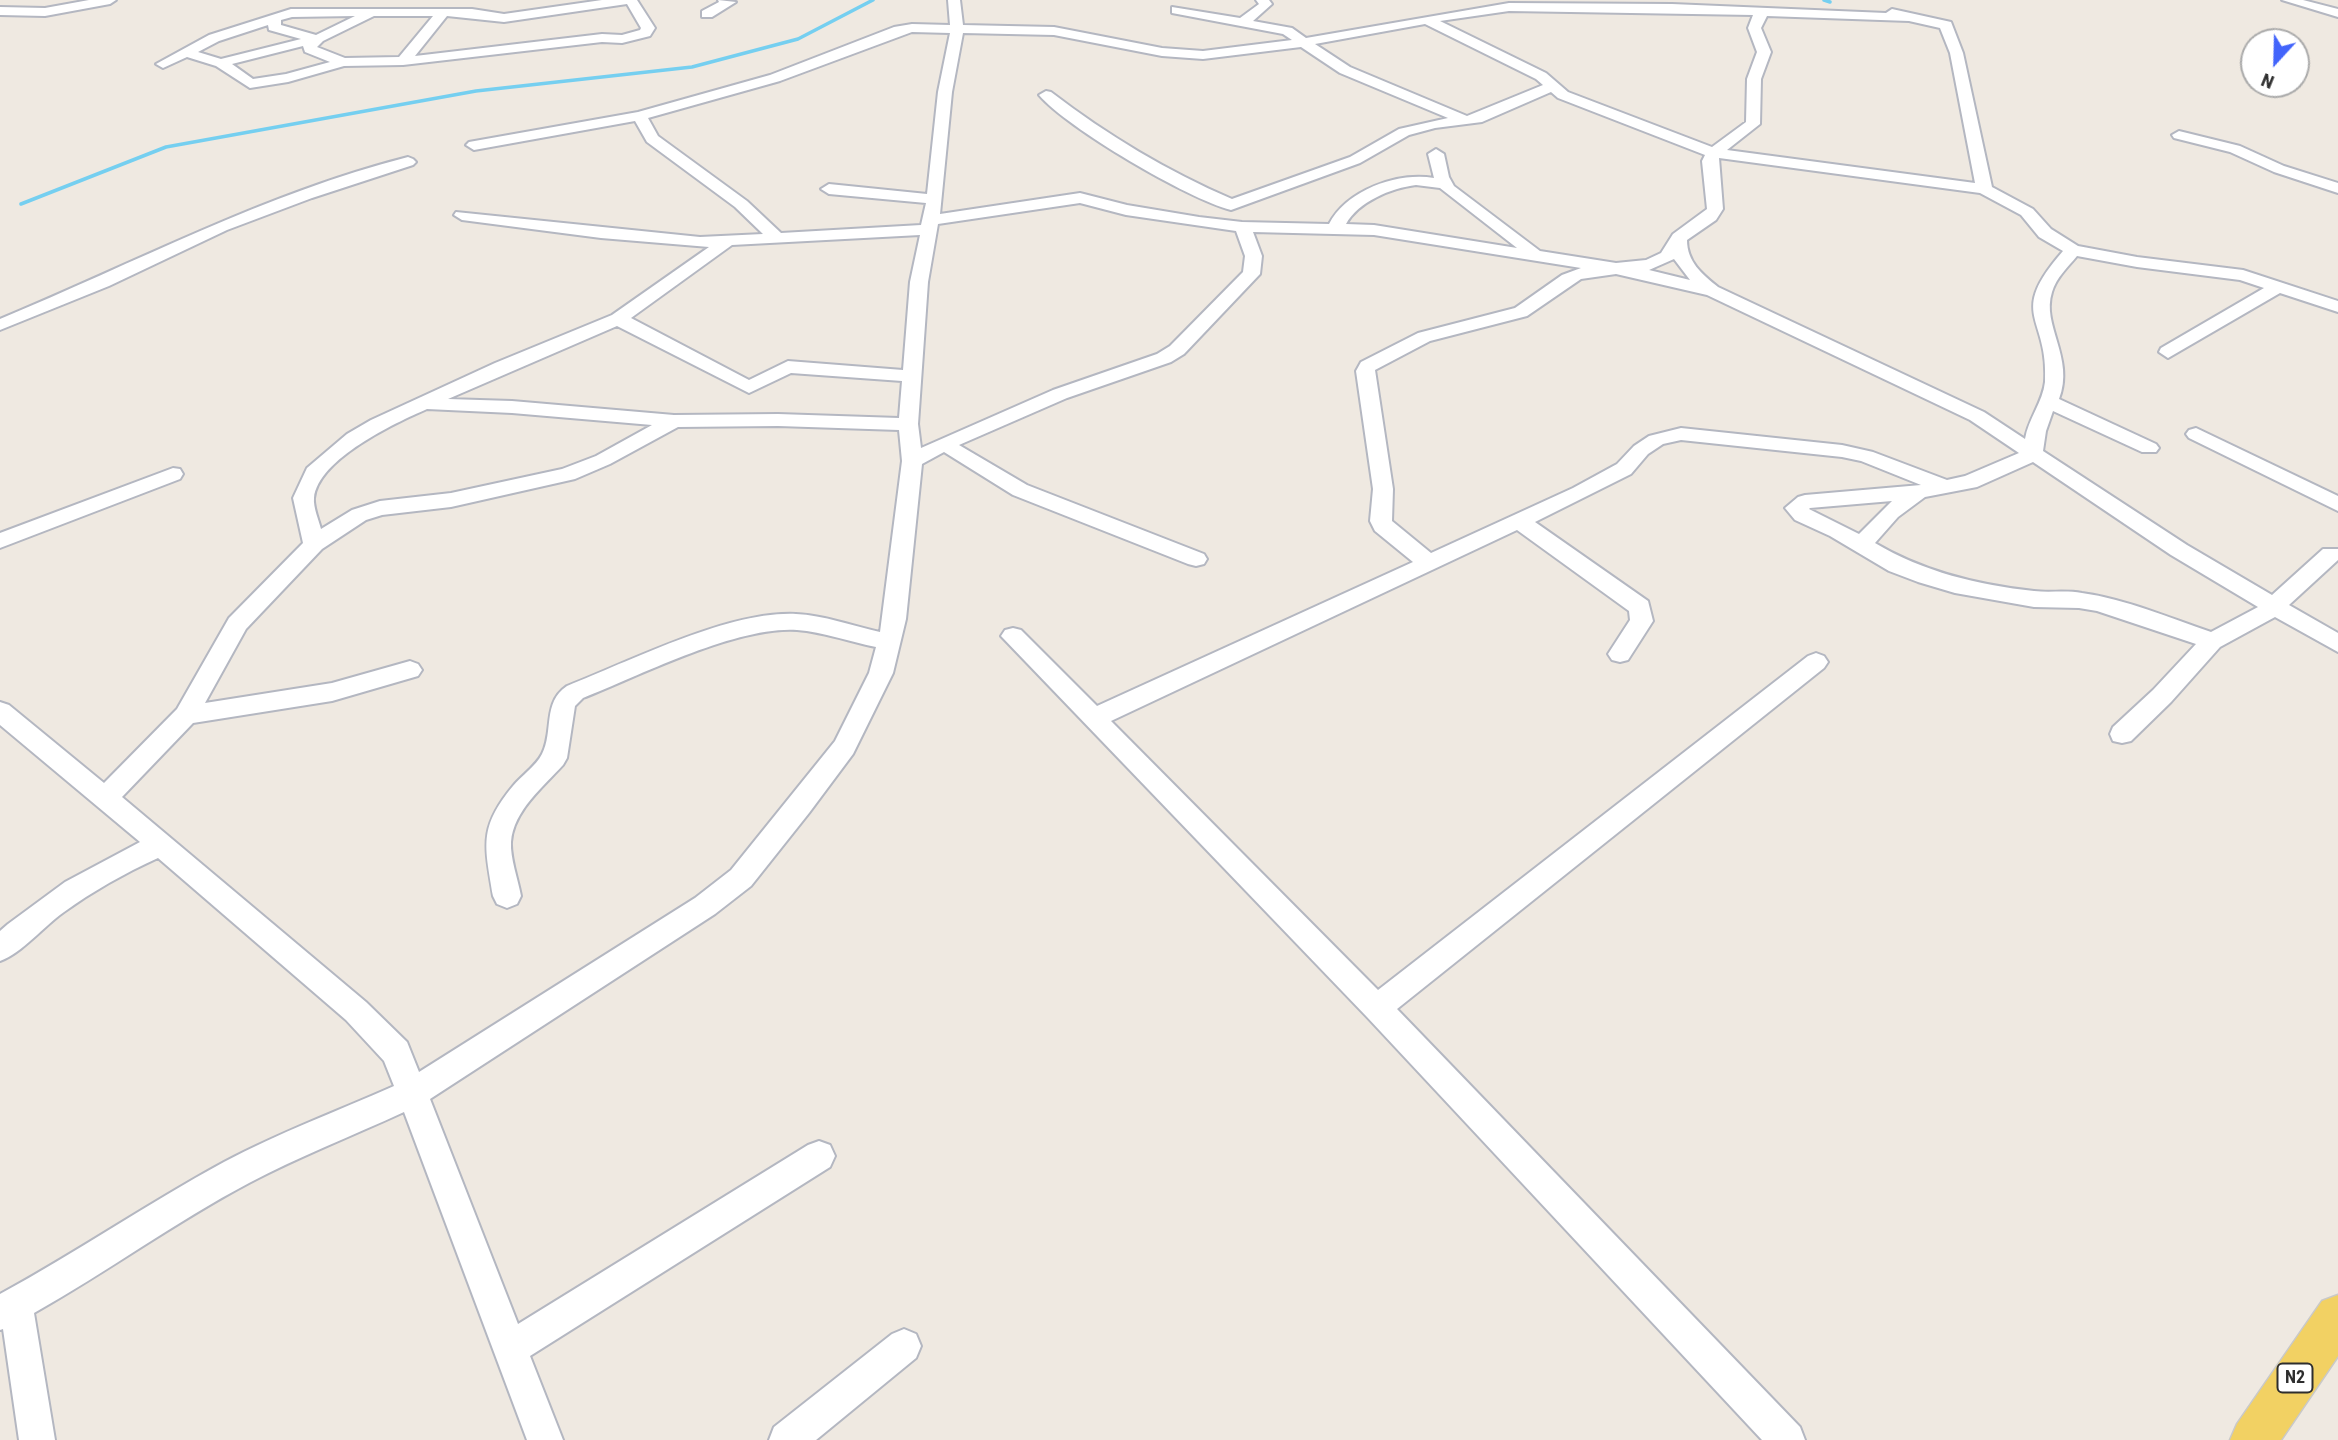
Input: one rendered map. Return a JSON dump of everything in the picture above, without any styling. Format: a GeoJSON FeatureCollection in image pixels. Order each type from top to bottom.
{"type":"FeatureCollection","features":[{"type":"Feature","properties":{"kind":"main road","name":"N2"},"geometry":{"type":"LineString","coordinates":[[2253,1440],[2338,1317]]}},
{"type":"Feature","properties":{"kind":"street"},"geometry":{"type":"LineString","coordinates":[[0,11],[24,0]]}},
{"type":"Feature","properties":{"kind":"street"},"geometry":{"type":"LineString","coordinates":[[0,11],[45,12],[110,0]]}},
{"type":"Feature","properties":{"kind":"street"},"geometry":{"type":"LineString","coordinates":[[163,64],[208,41],[329,0]]}},
{"type":"Feature","properties":{"kind":"street"},"geometry":{"type":"LineString","coordinates":[[188,53],[221,63],[250,84],[288,78],[342,62],[402,61],[602,38],[622,39],[645,33],[648,28],[630,0],[504,18],[443,13],[291,13]]}},
{"type":"Feature","properties":{"kind":"street"},"geometry":{"type":"LineString","coordinates":[[707,14],[730,2],[724,0]]}},
{"type":"Feature","properties":{"kind":"street"},"geometry":{"type":"LineString","coordinates":[[37,1440],[8,1309],[78,1270],[173,1208],[239,1171],[412,1093],[705,906],[741,878],[765,852],[844,747],[881,673],[895,619],[912,461],[908,424],[919,282],[945,92],[957,31],[954,0]]}},
{"type":"Feature","properties":{"kind":"street"},"geometry":{"type":"LineString","coordinates":[[1240,24],[1264,7],[1266,4],[1262,0]]}},
{"type":"Feature","properties":{"kind":"street"},"geometry":{"type":"LineString","coordinates":[[1852,0],[1905,18]]}},
{"type":"Feature","properties":{"kind":"street"},"geometry":{"type":"LineString","coordinates":[[2288,0],[2338,13]]}},
{"type":"Feature","properties":{"kind":"street"},"geometry":{"type":"LineString","coordinates":[[474,145],[640,116],[775,78],[905,29],[1054,31],[1185,55],[1230,53],[1485,10],[1532,6],[1905,18],[1946,25],[1957,56],[1957,67],[1973,129],[1984,188]]}},
{"type":"Feature","properties":{"kind":"street"},"geometry":{"type":"LineString","coordinates":[[1178,10],[1287,31],[1345,70],[1469,122]]}},
{"type":"Feature","properties":{"kind":"street"},"geometry":{"type":"LineString","coordinates":[[221,63],[316,39],[357,22],[372,12]]}},
{"type":"Feature","properties":{"kind":"street"},"geometry":{"type":"LineString","coordinates":[[402,61],[443,13]]}},
{"type":"Feature","properties":{"kind":"street"},"geometry":{"type":"LineString","coordinates":[[496,50],[513,32],[540,13]]}},
{"type":"Feature","properties":{"kind":"street"},"geometry":{"type":"LineString","coordinates":[[1427,562],[1383,526],[1380,520],[1384,494],[1364,371],[1375,362],[1424,337],[1533,307],[1576,274],[1605,267],[1657,262],[1669,255],[1679,238],[1710,217],[1715,209],[1710,161],[1714,153],[1753,124],[1754,79],[1764,48],[1756,39],[1753,25],[1755,19],[1763,13]]}},
{"type":"Feature","properties":{"kind":"street"},"geometry":{"type":"LineString","coordinates":[[275,19],[274,27],[279,30],[316,39]]}},
{"type":"Feature","properties":{"kind":"street"},"geometry":{"type":"LineString","coordinates":[[1427,20],[1541,76],[1563,95],[1714,153],[1984,188],[2016,204],[2045,233],[2073,250],[2137,262],[2243,275],[2338,307]]}},
{"type":"Feature","properties":{"kind":"street"},"geometry":{"type":"LineString","coordinates":[[316,39],[310,49],[342,62]]}},
{"type":"Feature","properties":{"kind":"street"},"geometry":{"type":"LineString","coordinates":[[1046,95],[1088,128],[1190,187],[1227,205],[1237,204],[1356,160],[1404,132],[1434,124],[1469,122],[1552,86]]}},
{"type":"Feature","properties":{"kind":"street"},"geometry":{"type":"LineString","coordinates":[[640,116],[652,139],[741,204],[775,236]]}},
{"type":"Feature","properties":{"kind":"street"},"geometry":{"type":"LineString","coordinates":[[2179,135],[2235,149],[2303,178],[2338,188]]}},
{"type":"Feature","properties":{"kind":"street"},"geometry":{"type":"LineString","coordinates":[[1436,154],[1445,185]]}},
{"type":"Feature","properties":{"kind":"street"},"geometry":{"type":"LineString","coordinates":[[0,325],[124,273],[221,227],[306,195],[408,162]]}},
{"type":"Feature","properties":{"kind":"street"},"geometry":{"type":"LineString","coordinates":[[1336,227],[1339,216],[1352,205],[1399,183],[1422,181],[1445,185],[1539,256],[1560,284]]}},
{"type":"Feature","properties":{"kind":"street"},"geometry":{"type":"LineString","coordinates":[[829,190],[930,216]]}},
{"type":"Feature","properties":{"kind":"street"},"geometry":{"type":"LineString","coordinates":[[462,215],[700,242],[775,236],[1080,198],[1149,214],[1242,227],[1336,227],[1385,232],[1605,267],[1712,291],[1977,416],[2179,550],[2338,644]]}},
{"type":"Feature","properties":{"kind":"street"},"geometry":{"type":"LineString","coordinates":[[912,461],[944,444],[1060,394],[1141,368],[1177,350],[1251,274],[1255,264],[1254,255],[1242,227]]}},
{"type":"Feature","properties":{"kind":"street"},"geometry":{"type":"LineString","coordinates":[[1679,238],[1678,253],[1682,262],[1712,291]]}},
{"type":"Feature","properties":{"kind":"street"},"geometry":{"type":"LineString","coordinates":[[314,544],[303,498],[314,472],[354,438],[502,367],[618,319],[729,240]]}},
{"type":"Feature","properties":{"kind":"street"},"geometry":{"type":"LineString","coordinates":[[2033,455],[2037,427],[2054,386],[2055,368],[2040,315],[2040,298],[2051,272],[2073,250]]}},
{"type":"Feature","properties":{"kind":"street"},"geometry":{"type":"LineString","coordinates":[[2168,352],[2280,286]]}},
{"type":"Feature","properties":{"kind":"street"},"geometry":{"type":"LineString","coordinates":[[2305,294],[2338,292]]}},
{"type":"Feature","properties":{"kind":"street"},"geometry":{"type":"LineString","coordinates":[[618,319],[748,387],[788,367],[912,376]]}},
{"type":"Feature","properties":{"kind":"street"},"geometry":{"type":"LineString","coordinates":[[2049,402],[2149,448]]}},
{"type":"Feature","properties":{"kind":"street"},"geometry":{"type":"LineString","coordinates":[[424,403],[512,407],[674,421],[778,420],[908,424]]}},
{"type":"Feature","properties":{"kind":"street"},"geometry":{"type":"LineString","coordinates":[[104,799],[186,715],[237,624],[314,544],[359,515],[380,508],[451,500],[568,474],[603,460],[674,421]]}},
{"type":"Feature","properties":{"kind":"street"},"geometry":{"type":"LineString","coordinates":[[1094,718],[1580,492],[1624,469],[1641,450],[1656,440],[1681,434],[1842,451],[1866,456],[1943,486]]}},
{"type":"Feature","properties":{"kind":"street"},"geometry":{"type":"LineString","coordinates":[[2196,434],[2338,503]]}},
{"type":"Feature","properties":{"kind":"street"},"geometry":{"type":"LineString","coordinates":[[944,444],[1020,490],[1196,559]]}},
{"type":"Feature","properties":{"kind":"street"},"geometry":{"type":"LineString","coordinates":[[2033,455],[1970,482],[1919,492],[1805,502],[1797,505],[1797,511],[1897,566],[1955,585],[2034,599],[2079,600],[2100,604],[2212,642]]}},
{"type":"Feature","properties":{"kind":"street"},"geometry":{"type":"LineString","coordinates":[[0,541],[173,474]]}},
{"type":"Feature","properties":{"kind":"street"},"geometry":{"type":"LineString","coordinates":[[1862,545],[1891,512],[1919,492]]}},
{"type":"Feature","properties":{"kind":"street"},"geometry":{"type":"LineString","coordinates":[[1517,520],[1640,607],[1642,621],[1620,654]]}},
{"type":"Feature","properties":{"kind":"street"},"geometry":{"type":"LineString","coordinates":[[2122,734],[2212,642],[2253,621],[2273,607],[2310,569],[2331,554]]}},
{"type":"Feature","properties":{"kind":"street"},"geometry":{"type":"LineString","coordinates":[[507,896],[498,842],[504,820],[521,794],[555,758],[564,706],[567,698],[575,692],[721,634],[755,625],[797,622],[889,642]]}},
{"type":"Feature","properties":{"kind":"street"},"geometry":{"type":"LineString","coordinates":[[1013,636],[1377,1008],[1787,1440]]}},
{"type":"Feature","properties":{"kind":"street"},"geometry":{"type":"LineString","coordinates":[[1377,1008],[1816,662]]}},
{"type":"Feature","properties":{"kind":"street"},"geometry":{"type":"LineString","coordinates":[[186,715],[332,692],[410,670]]}},
{"type":"Feature","properties":{"kind":"street"},"geometry":{"type":"LineString","coordinates":[[2,715],[43,745],[104,799],[216,890],[380,1033],[396,1052],[545,1440]]}},
{"type":"Feature","properties":{"kind":"street"},"geometry":{"type":"LineString","coordinates":[[0,949],[39,913],[67,893],[159,845]]}},
{"type":"Feature","properties":{"kind":"street"},"geometry":{"type":"LineString","coordinates":[[511,1348],[819,1156]]}},
{"type":"Feature","properties":{"kind":"street"},"geometry":{"type":"LineString","coordinates":[[787,1440],[904,1346]]}},
{"type":"Feature","properties":{"kind":"waterway"},"geometry":{"type":"LineString","coordinates":[[21,204],[166,147],[476,91],[692,67],[798,39],[873,0]]}},
{"type":"Feature","properties":{"kind":"waterway"},"geometry":{"type":"LineString","coordinates":[[1824,0],[1830,2]]}}]}
